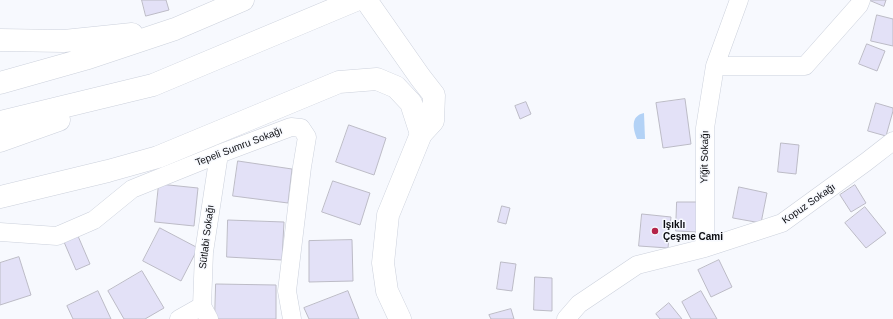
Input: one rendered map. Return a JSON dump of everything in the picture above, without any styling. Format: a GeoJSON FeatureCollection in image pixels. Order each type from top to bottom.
{"type":"FeatureCollection","features":[{"type":"Feature","properties":{"kind":"main road"},"geometry":{"type":"LineString","coordinates":[[0,83],[85,59],[175,29],[243,0]]}},
{"type":"Feature","properties":{"kind":"main road"},"geometry":{"type":"LineString","coordinates":[[0,142],[153,85],[356,0]]}},
{"type":"Feature","properties":{"kind":"main road"},"geometry":{"type":"LineString","coordinates":[[366,0],[434,95],[433,121],[421,134],[388,215],[383,263],[387,291],[400,319]]}},
{"type":"Feature","properties":{"kind":"main road"},"geometry":{"type":"LineString","coordinates":[[0,40],[64,41],[175,29]]}},
{"type":"Feature","properties":{"kind":"main road"},"geometry":{"type":"LineString","coordinates":[[0,197],[108,171],[158,157],[339,82],[377,79],[396,87],[411,104],[421,134]]}},
{"type":"Feature","properties":{"kind":"main road"},"geometry":{"type":"LineString","coordinates":[[0,122],[153,85]]}},
{"type":"Feature","properties":{"kind":"main road"},"geometry":{"type":"LineString","coordinates":[[0,186],[108,171]]}},
{"type":"Feature","properties":{"kind":"street","name":"Yiğit Sokağı"},"geometry":{"type":"LineString","coordinates":[[705,248],[705,128],[715,66],[739,0]]}},
{"type":"Feature","properties":{"kind":"street"},"geometry":{"type":"LineString","coordinates":[[715,66],[805,66],[859,5],[861,0]]}},
{"type":"Feature","properties":{"kind":"street","name":"Tepeli Sumru Sokağı"},"geometry":{"type":"LineString","coordinates":[[0,232],[57,236],[94,220],[132,189],[218,154],[291,127],[301,128],[307,137],[287,291],[292,319]]}},
{"type":"Feature","properties":{"kind":"street","name":"Kopuz Sokağı"},"geometry":{"type":"LineString","coordinates":[[566,319],[579,304],[637,265],[705,248],[782,223],[893,141]]}},
{"type":"Feature","properties":{"kind":"street","name":"Sütlabi Sokağı"},"geometry":{"type":"LineString","coordinates":[[205,313],[204,252],[218,154]]}},
{"type":"Feature","properties":{"kind":"street"},"geometry":{"type":"LineString","coordinates":[[179,319],[205,313]]}},
{"type":"Feature","properties":{"kind":"water"},"geometry":{"type":"Polygon","coordinates":[[[644,113],[645,139],[637,139],[634,131],[634,123],[636,117],[644,113]]]}},
{"type":"Feature","properties":{"kind":"building"},"geometry":{"type":"Polygon","coordinates":[[[142,0],[166,0],[169,10],[146,16],[142,0]]]}},
{"type":"Feature","properties":{"kind":"building"},"geometry":{"type":"Polygon","coordinates":[[[869,0],[886,0],[884,6],[869,0]]]}},
{"type":"Feature","properties":{"kind":"building"},"geometry":{"type":"Polygon","coordinates":[[[877,15],[893,19],[893,46],[871,41],[877,15]]]}},
{"type":"Feature","properties":{"kind":"building"},"geometry":{"type":"Polygon","coordinates":[[[867,44],[885,51],[877,71],[859,64],[867,44]]]}},
{"type":"Feature","properties":{"kind":"building"},"geometry":{"type":"Polygon","coordinates":[[[685,99],[691,144],[663,148],[656,103],[685,99]]]}},
{"type":"Feature","properties":{"kind":"building"},"geometry":{"type":"Polygon","coordinates":[[[526,102],[531,114],[520,119],[515,106],[526,102]]]}},
{"type":"Feature","properties":{"kind":"building"},"geometry":{"type":"Polygon","coordinates":[[[876,103],[893,108],[886,136],[868,131],[876,103]]]}},
{"type":"Feature","properties":{"kind":"building"},"geometry":{"type":"Polygon","coordinates":[[[349,125],[386,138],[374,175],[336,162],[349,125]]]}},
{"type":"Feature","properties":{"kind":"building"},"geometry":{"type":"Polygon","coordinates":[[[781,143],[799,145],[796,174],[778,172],[781,143]]]}},
{"type":"Feature","properties":{"kind":"building"},"geometry":{"type":"Polygon","coordinates":[[[238,161],[292,169],[288,203],[233,196],[238,161]]]}},
{"type":"Feature","properties":{"kind":"building"},"geometry":{"type":"Polygon","coordinates":[[[333,181],[370,193],[360,225],[322,212],[333,181]]]}},
{"type":"Feature","properties":{"kind":"building"},"geometry":{"type":"Polygon","coordinates":[[[159,184],[198,188],[194,226],[155,222],[159,184]]]}},
{"type":"Feature","properties":{"kind":"building"},"geometry":{"type":"Polygon","coordinates":[[[855,185],[866,203],[851,212],[840,195],[855,185]]]}},
{"type":"Feature","properties":{"kind":"building"},"geometry":{"type":"Polygon","coordinates":[[[739,187],[767,193],[761,223],[733,218],[739,187]]]}},
{"type":"Feature","properties":{"kind":"building"},"geometry":{"type":"Polygon","coordinates":[[[677,202],[699,202],[698,232],[676,231],[677,202]]]}},
{"type":"Feature","properties":{"kind":"building"},"geometry":{"type":"Polygon","coordinates":[[[502,206],[510,208],[506,224],[498,222],[502,206]]]}},
{"type":"Feature","properties":{"kind":"building"},"geometry":{"type":"Polygon","coordinates":[[[865,207],[886,233],[866,248],[845,223],[865,207]]]}},
{"type":"Feature","properties":{"kind":"building","name":"Işıklı Çeşme Cami"},"geometry":{"type":"Polygon","coordinates":[[[642,214],[671,217],[668,248],[639,246],[642,214]]]}},
{"type":"Feature","properties":{"kind":"building"},"geometry":{"type":"Polygon","coordinates":[[[228,220],[284,222],[282,260],[227,257],[228,220]]]}},
{"type":"Feature","properties":{"kind":"building"},"geometry":{"type":"Polygon","coordinates":[[[160,228],[198,248],[181,281],[143,261],[160,228]]]}},
{"type":"Feature","properties":{"kind":"building"},"geometry":{"type":"Polygon","coordinates":[[[78,236],[90,264],[76,270],[64,242],[78,236]]]}},
{"type":"Feature","properties":{"kind":"building"},"geometry":{"type":"Polygon","coordinates":[[[352,240],[353,281],[309,282],[309,241],[352,240]]]}},
{"type":"Feature","properties":{"kind":"building"},"geometry":{"type":"Polygon","coordinates":[[[19,257],[31,295],[0,305],[0,263],[19,257]]]}},
{"type":"Feature","properties":{"kind":"building"},"geometry":{"type":"Polygon","coordinates":[[[719,260],[732,287],[711,297],[698,270],[719,260]]]}},
{"type":"Feature","properties":{"kind":"building"},"geometry":{"type":"Polygon","coordinates":[[[501,262],[516,264],[512,291],[497,289],[501,262]]]}},
{"type":"Feature","properties":{"kind":"building"},"geometry":{"type":"Polygon","coordinates":[[[142,271],[164,308],[145,319],[124,319],[108,291],[142,271]]]}},
{"type":"Feature","properties":{"kind":"building"},"geometry":{"type":"Polygon","coordinates":[[[535,277],[552,278],[552,311],[534,310],[535,277]]]}},
{"type":"Feature","properties":{"kind":"building"},"geometry":{"type":"Polygon","coordinates":[[[216,284],[276,285],[276,319],[215,319],[216,284]]]}},
{"type":"Feature","properties":{"kind":"building"},"geometry":{"type":"Polygon","coordinates":[[[98,291],[111,319],[73,319],[67,306],[98,291]]]}},
{"type":"Feature","properties":{"kind":"building"},"geometry":{"type":"Polygon","coordinates":[[[348,291],[359,319],[309,319],[304,308],[348,291]]]}},
{"type":"Feature","properties":{"kind":"building"},"geometry":{"type":"Polygon","coordinates":[[[701,291],[717,319],[691,319],[682,302],[701,291]]]}},
{"type":"Feature","properties":{"kind":"building"},"geometry":{"type":"Polygon","coordinates":[[[669,303],[682,319],[660,319],[656,314],[669,303]]]}},
{"type":"Feature","properties":{"kind":"building"},"geometry":{"type":"Polygon","coordinates":[[[511,309],[514,319],[491,319],[489,315],[511,309]]]}},
{"type":"Feature","properties":{"kind":"place","name":"Işıklı Çeşme Cami"},"geometry":{"type":"Point","coordinates":[655,231]}}]}
